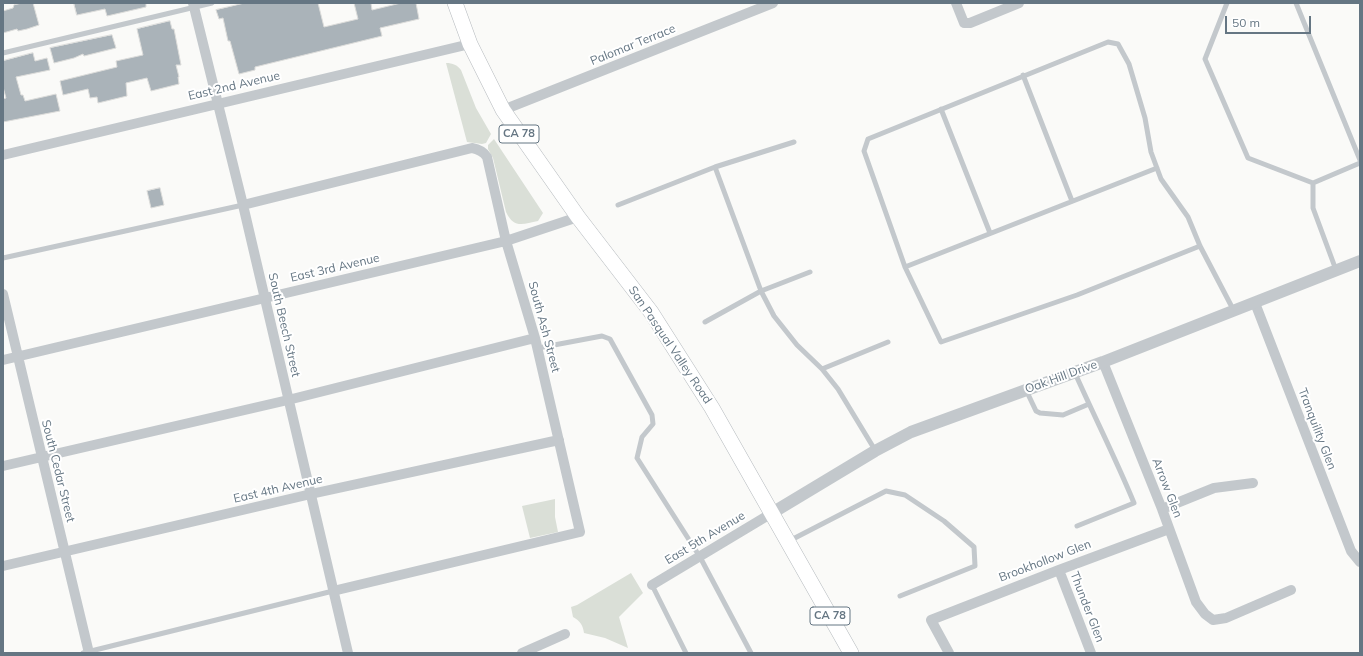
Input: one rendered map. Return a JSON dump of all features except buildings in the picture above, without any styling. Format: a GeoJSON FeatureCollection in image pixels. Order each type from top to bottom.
{"type":"FeatureCollection","features":[{"type":"Feature","properties":{"kind":"main road","name":"San Pasqual Valley Road"},"geometry":{"type":"LineString","coordinates":[[455,3],[470,44],[502,110],[578,218],[651,312],[712,408],[851,653]]}},
{"type":"Feature","properties":{"kind":"street","name":"Palomar Terrace"},"geometry":{"type":"LineString","coordinates":[[502,110],[773,3]]}},
{"type":"Feature","properties":{"kind":"street"},"geometry":{"type":"LineString","coordinates":[[956,3],[964,22],[970,23],[1019,3]]}},
{"type":"Feature","properties":{"kind":"street","name":"South Beech Street"},"geometry":{"type":"LineString","coordinates":[[194,5],[217,104],[243,205],[348,653]]}},
{"type":"Feature","properties":{"kind":"street","name":"East 2nd Avenue"},"geometry":{"type":"LineString","coordinates":[[3,154],[470,44]]}},
{"type":"Feature","properties":{"kind":"street","name":"South Ash Street"},"geometry":{"type":"LineString","coordinates":[[243,205],[472,148],[479,150],[485,153],[487,157],[506,241],[537,343],[580,532],[333,591]]}},
{"type":"Feature","properties":{"kind":"street","name":"East 3rd Avenue"},"geometry":{"type":"LineString","coordinates":[[3,360],[506,241],[578,218]]}},
{"type":"Feature","properties":{"kind":"street","name":"Oak Hill Drive"},"geometry":{"type":"LineString","coordinates":[[772,513],[875,451],[911,432],[1103,362],[1360,261]]}},
{"type":"Feature","properties":{"kind":"street","name":"South Cedar Street"},"geometry":{"type":"LineString","coordinates":[[3,294],[87,653]]}},
{"type":"Feature","properties":{"kind":"street","name":"Tranquility Glen"},"geometry":{"type":"LineString","coordinates":[[1255,302],[1351,551],[1360,562]]}},
{"type":"Feature","properties":{"kind":"street"},"geometry":{"type":"LineString","coordinates":[[3,466],[537,343]]}},
{"type":"Feature","properties":{"kind":"street","name":"Arrow Glen"},"geometry":{"type":"LineString","coordinates":[[1103,362],[1162,509],[1196,602],[1205,614],[1213,620],[1226,618],[1291,590]]}},
{"type":"Feature","properties":{"kind":"street","name":"East 4th Avenue"},"geometry":{"type":"LineString","coordinates":[[3,566],[311,494],[559,440]]}},
{"type":"Feature","properties":{"kind":"street"},"geometry":{"type":"LineString","coordinates":[[1162,509],[1214,488],[1253,483]]}},
{"type":"Feature","properties":{"kind":"street","name":"East 5th Avenue"},"geometry":{"type":"LineString","coordinates":[[652,585],[772,513]]}},
{"type":"Feature","properties":{"kind":"street","name":"Brookhollow Glen"},"geometry":{"type":"LineString","coordinates":[[949,653],[931,620],[1169,529]]}},
{"type":"Feature","properties":{"kind":"street","name":"Thunder Glen"},"geometry":{"type":"LineString","coordinates":[[1059,570],[1091,653]]}},
{"type":"Feature","properties":{"kind":"street"},"geometry":{"type":"LineString","coordinates":[[522,653],[565,634]]}},
{"type":"Feature","properties":{"kind":"lane"},"geometry":{"type":"LineString","coordinates":[[3,53],[194,5],[212,3]]}},
{"type":"Feature","properties":{"kind":"lane"},"geometry":{"type":"LineString","coordinates":[[1227,3],[1205,59],[1248,158],[1313,183],[1360,161],[1296,3]]}},
{"type":"Feature","properties":{"kind":"lane"},"geometry":{"type":"LineString","coordinates":[[1200,246],[1077,295],[941,342],[905,266],[864,151],[868,140],[941,109],[1108,42],[1118,44],[1128,64],[1146,118],[1151,152],[1157,168],[1162,179],[1188,217],[1200,246],[1234,311]]}},
{"type":"Feature","properties":{"kind":"lane"},"geometry":{"type":"LineString","coordinates":[[1023,75],[1072,201]]}},
{"type":"Feature","properties":{"kind":"lane"},"geometry":{"type":"LineString","coordinates":[[941,109],[990,233]]}},
{"type":"Feature","properties":{"kind":"lane"},"geometry":{"type":"LineString","coordinates":[[618,205],[715,167],[794,142]]}},
{"type":"Feature","properties":{"kind":"lane"},"geometry":{"type":"LineString","coordinates":[[715,167],[761,291],[774,316],[838,389],[875,451]]}},
{"type":"Feature","properties":{"kind":"lane"},"geometry":{"type":"LineString","coordinates":[[905,266],[1157,168]]}},
{"type":"Feature","properties":{"kind":"lane"},"geometry":{"type":"LineString","coordinates":[[1313,183],[1313,208],[1336,270]]}},
{"type":"Feature","properties":{"kind":"lane"},"geometry":{"type":"LineString","coordinates":[[3,258],[243,205]]}},
{"type":"Feature","properties":{"kind":"lane"},"geometry":{"type":"LineString","coordinates":[[705,322],[761,291],[810,272]]}},
{"type":"Feature","properties":{"kind":"lane"},"geometry":{"type":"LineString","coordinates":[[537,343],[554,345],[602,336],[610,339],[652,415],[653,424],[642,437],[636,458],[700,557],[751,653]]}},
{"type":"Feature","properties":{"kind":"lane"},"geometry":{"type":"LineString","coordinates":[[822,369],[888,342]]}},
{"type":"Feature","properties":{"kind":"lane"},"geometry":{"type":"LineString","coordinates":[[1075,372],[1134,503],[1077,526]]}},
{"type":"Feature","properties":{"kind":"lane"},"geometry":{"type":"LineString","coordinates":[[1026,390],[1036,411],[1040,413],[1063,416],[1089,404]]}},
{"type":"Feature","properties":{"kind":"lane"},"geometry":{"type":"LineString","coordinates":[[788,542],[886,491],[905,495],[944,521],[974,547],[975,566],[900,596]]}},
{"type":"Feature","properties":{"kind":"lane"},"geometry":{"type":"LineString","coordinates":[[652,585],[686,653]]}},
{"type":"Feature","properties":{"kind":"lane"},"geometry":{"type":"LineString","coordinates":[[87,653],[333,591]]}},
{"type":"Feature","properties":{"kind":"shaded area"},"geometry":{"type":"Polygon","coordinates":[[[446,63],[451,63],[461,70],[476,108],[491,134],[486,143],[482,144],[467,142],[446,63]]]}},
{"type":"Feature","properties":{"kind":"shaded area"},"geometry":{"type":"Polygon","coordinates":[[[494,139],[543,213],[538,221],[519,224],[512,221],[506,212],[493,158],[488,149],[488,145],[494,139]]]}},
{"type":"Feature","properties":{"kind":"shaded area"},"geometry":{"type":"Polygon","coordinates":[[[555,499],[555,517],[558,532],[530,538],[522,506],[555,499]]]}},
{"type":"Feature","properties":{"kind":"shaded area"},"geometry":{"type":"Polygon","coordinates":[[[631,573],[643,593],[619,617],[628,648],[605,638],[584,633],[581,624],[573,617],[571,607],[577,605],[631,573]]]}}]}
